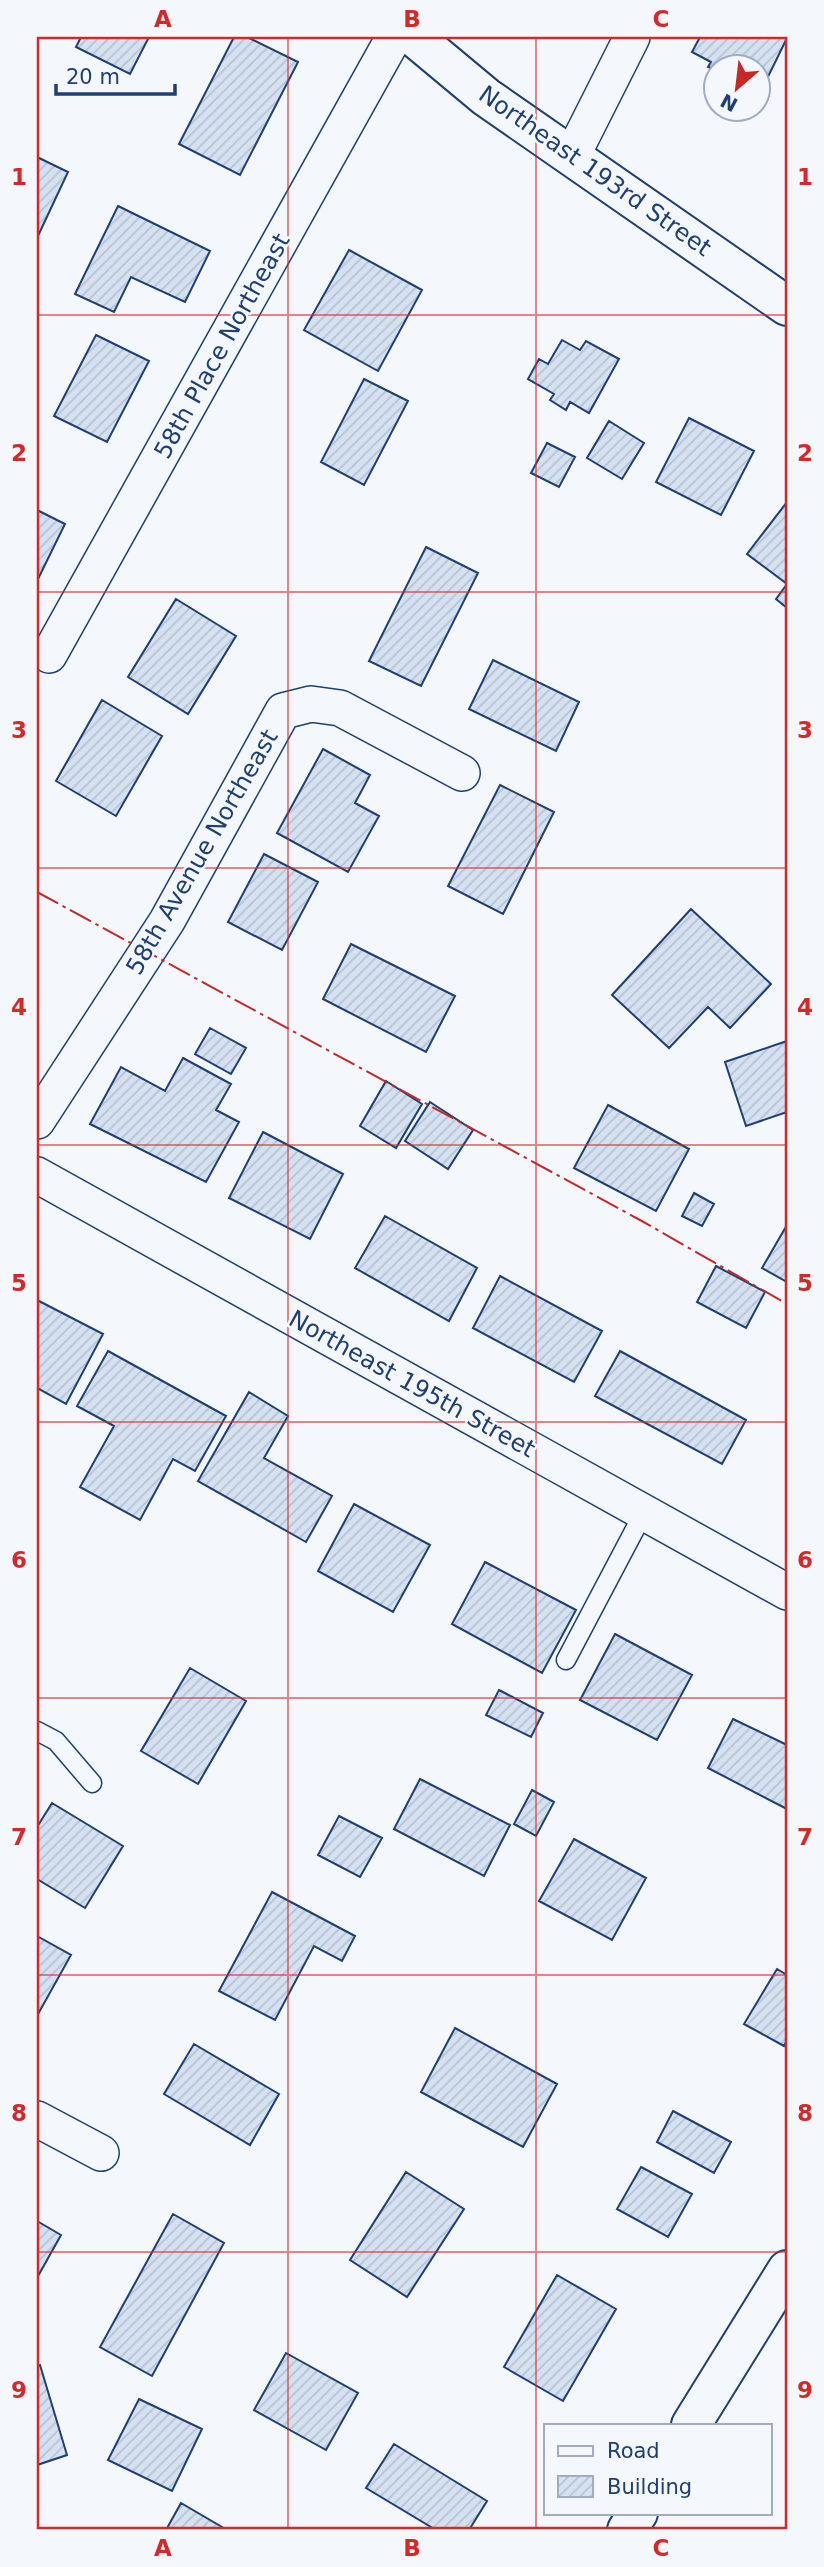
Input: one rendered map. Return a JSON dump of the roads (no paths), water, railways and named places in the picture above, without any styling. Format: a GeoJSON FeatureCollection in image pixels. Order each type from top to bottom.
{"type":"FeatureCollection","features":[{"type":"Feature","properties":{"kind":"main road","name":"Northeast 193rd Street"},"geometry":{"type":"LineString","coordinates":[[414,37],[486,97],[784,303]]}},
{"type":"Feature","properties":{"kind":"main road"},"geometry":{"type":"LineString","coordinates":[[692,2424],[787,2270]]}},
{"type":"Feature","properties":{"kind":"street","name":"58th Place Northeast"},"geometry":{"type":"LineString","coordinates":[[49,655],[394,37]]}},
{"type":"Feature","properties":{"kind":"street"},"geometry":{"type":"LineString","coordinates":[[572,156],[632,37]]}},
{"type":"Feature","properties":{"kind":"street","name":"58th Avenue Northeast"},"geometry":{"type":"LineString","coordinates":[[41,1104],[167,921],[283,711],[311,704],[340,709],[462,773]]}},
{"type":"Feature","properties":{"kind":"street","name":"Northeast 195th Street"},"geometry":{"type":"LineString","coordinates":[[37,1175],[787,1592]]}},
{"type":"Feature","properties":{"kind":"street"},"geometry":{"type":"LineString","coordinates":[[37,2119],[101,2153]]}},
{"type":"Feature","properties":{"kind":"lane"},"geometry":{"type":"LineString","coordinates":[[566,1660],[643,1514]]}},
{"type":"Feature","properties":{"kind":"lane"},"geometry":{"type":"LineString","coordinates":[[37,1731],[55,1741],[92,1783]]}}]}
